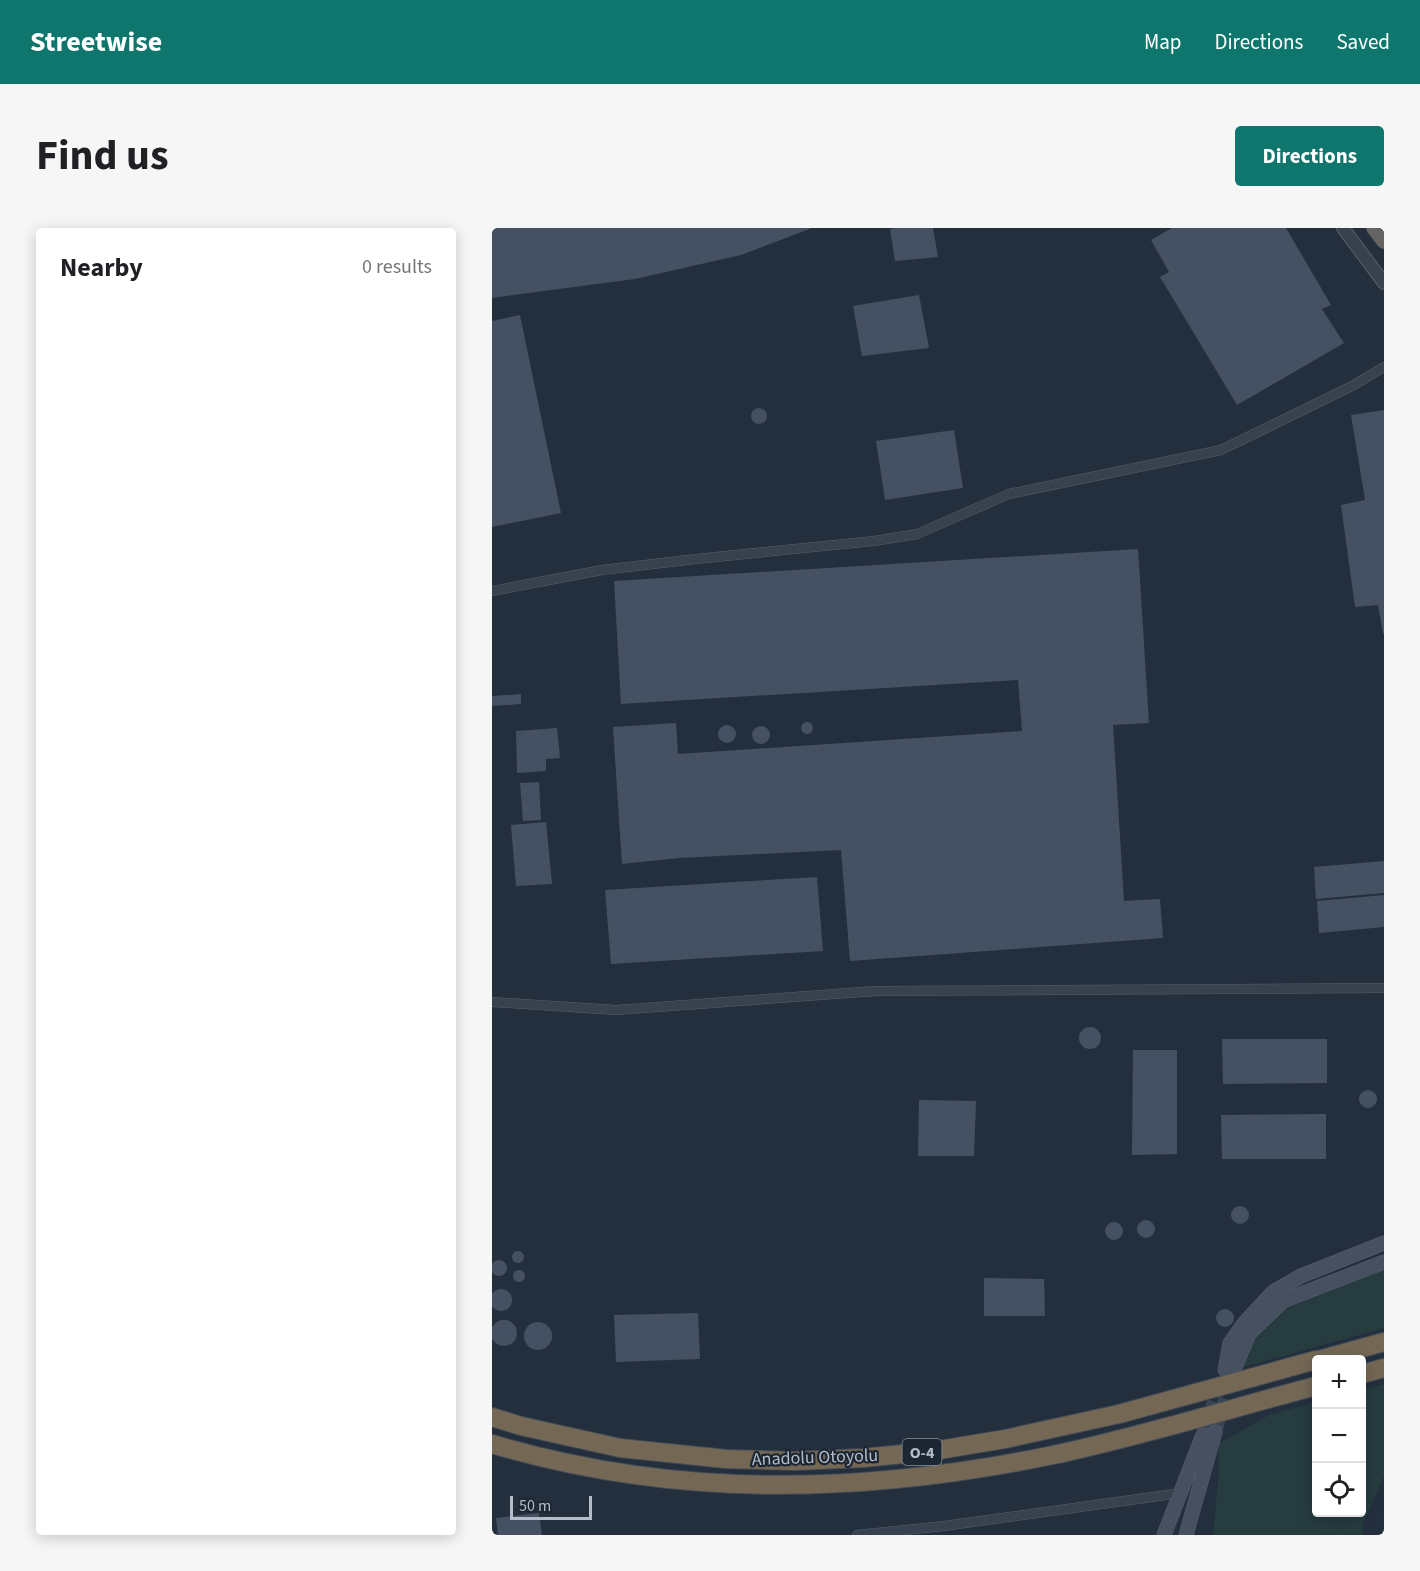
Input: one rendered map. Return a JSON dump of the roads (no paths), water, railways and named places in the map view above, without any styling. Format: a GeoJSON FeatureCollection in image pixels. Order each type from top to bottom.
{"type":"FeatureCollection","features":[{"type":"Feature","properties":{"kind":"highway"},"geometry":{"type":"LineString","coordinates":[[1374,228],[1384,241]]}},
{"type":"Feature","properties":{"kind":"highway","name":"Anadolu Otoyolu"},"geometry":{"type":"LineString","coordinates":[[1336,1355],[1384,1342]]}},
{"type":"Feature","properties":{"kind":"highway","name":"Anadolu Otoyolu"},"geometry":{"type":"LineString","coordinates":[[492,1417],[620,1449],[714,1458],[795,1461],[863,1458],[1005,1439],[1119,1414],[1312,1362]]}},
{"type":"Feature","properties":{"kind":"highway"},"geometry":{"type":"LineString","coordinates":[[1366,1373],[1384,1368]]}},
{"type":"Feature","properties":{"kind":"highway","name":"Anadolu Otoyolu"},"geometry":{"type":"LineString","coordinates":[[492,1444],[529,1455],[650,1479],[746,1486],[830,1485],[912,1478],[1053,1455],[1312,1387]]}},
{"type":"Feature","properties":{"kind":"main road"},"geometry":{"type":"LineString","coordinates":[[1384,1244],[1301,1276],[1273,1293],[1245,1322],[1230,1343],[1230,1369],[1250,1334],[1282,1301],[1384,1262]]}},
{"type":"Feature","properties":{"kind":"main road"},"geometry":{"type":"LineString","coordinates":[[1164,1535],[1209,1434],[1186,1535]]}},
{"type":"Feature","properties":{"kind":"street"},"geometry":{"type":"LineString","coordinates":[[1343,228],[1384,283]]}},
{"type":"Feature","properties":{"kind":"street"},"geometry":{"type":"LineString","coordinates":[[492,591],[602,570],[874,541],[917,534],[1009,494],[1221,450],[1352,386],[1384,367]]}},
{"type":"Feature","properties":{"kind":"street"},"geometry":{"type":"LineString","coordinates":[[492,1002],[616,1010],[876,991],[1384,988]]}},
{"type":"Feature","properties":{"kind":"street"},"geometry":{"type":"LineString","coordinates":[[857,1535],[944,1527],[1181,1493]]}},
{"type":"Feature","properties":{"kind":"tunnel"},"geometry":{"type":"LineString","coordinates":[[1215,1432],[1232,1377]]}},
{"type":"Feature","properties":{"kind":"tunnel"},"geometry":{"type":"LineString","coordinates":[[1203,1435],[1220,1384]]}}]}
